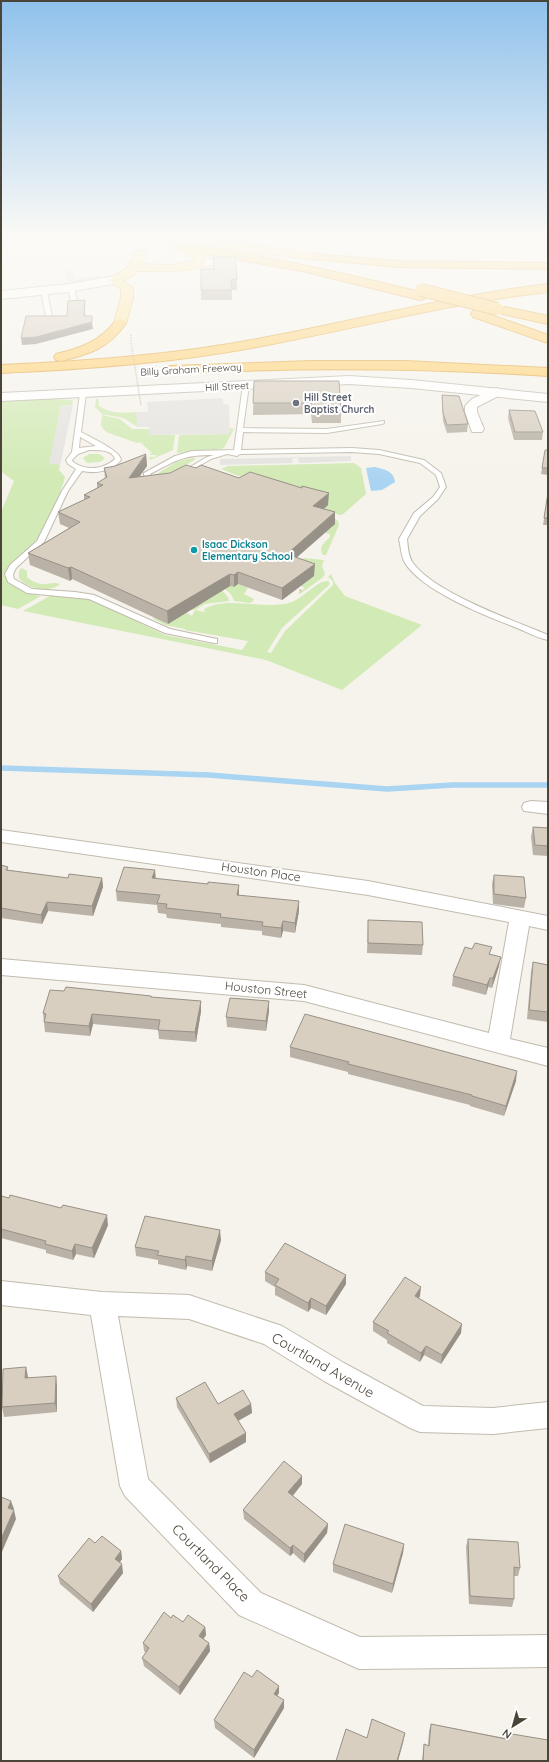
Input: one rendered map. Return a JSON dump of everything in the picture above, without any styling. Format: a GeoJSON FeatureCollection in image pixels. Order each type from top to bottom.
{"type":"FeatureCollection","features":[{"type":"Feature","properties":{"kind":"highway","name":"Billy Graham Freeway"},"geometry":{"type":"LineString","coordinates":[[1,369],[149,359],[256,343],[379,318]]}},
{"type":"Feature","properties":{"kind":"highway"},"geometry":{"type":"LineString","coordinates":[[337,327],[353,327],[397,318]]}},
{"type":"Feature","properties":{"kind":"highway"},"geometry":{"type":"LineString","coordinates":[[496,318],[548,339]]}},
{"type":"Feature","properties":{"kind":"highway"},"geometry":{"type":"LineString","coordinates":[[508,318],[548,327]]}},
{"type":"Feature","properties":{"kind":"highway"},"geometry":{"type":"LineString","coordinates":[[1,365],[43,361],[86,350],[107,339],[114,333],[120,324]]}},
{"type":"Feature","properties":{"kind":"highway","name":"Billy Graham Freeway"},"geometry":{"type":"LineString","coordinates":[[1,378],[211,367],[356,364],[424,364],[548,372]]}},
{"type":"Feature","properties":{"kind":"main road"},"geometry":{"type":"LineString","coordinates":[[120,324],[122,318]]}},
{"type":"Feature","properties":{"kind":"street","name":"Hill Street"},"geometry":{"type":"LineString","coordinates":[[1,397],[361,380],[548,398]]}},
{"type":"Feature","properties":{"kind":"street"},"geometry":{"type":"LineString","coordinates":[[477,429],[471,412],[471,406],[475,401],[492,396],[496,392]]}},
{"type":"Feature","properties":{"kind":"street","name":"Houston Place"},"geometry":{"type":"LineString","coordinates":[[1,836],[368,888],[548,923]]}},
{"type":"Feature","properties":{"kind":"street"},"geometry":{"type":"LineString","coordinates":[[498,1043],[520,918]]}},
{"type":"Feature","properties":{"kind":"street","name":"Houston Street"},"geometry":{"type":"LineString","coordinates":[[1,967],[304,993],[548,1057]]}},
{"type":"Feature","properties":{"kind":"street","name":"Courtland Avenue"},"geometry":{"type":"LineString","coordinates":[[1,1293],[102,1304],[189,1307],[272,1335],[334,1372],[420,1419],[493,1421],[548,1415]]}},
{"type":"Feature","properties":{"kind":"street","name":"Courtland Place"},"geometry":{"type":"LineString","coordinates":[[102,1304],[135,1486],[250,1604],[359,1653],[548,1651]]}},
{"type":"Feature","properties":{"kind":"lane"},"geometry":{"type":"LineString","coordinates":[[236,454],[246,385]]}},
{"type":"Feature","properties":{"kind":"lane"},"geometry":{"type":"LineString","coordinates":[[75,453],[83,394]]}},
{"type":"Feature","properties":{"kind":"lane"},"geometry":{"type":"LineString","coordinates":[[239,430],[327,431],[382,422]]}},
{"type":"Feature","properties":{"kind":"lane"},"geometry":{"type":"LineString","coordinates":[[77,432],[112,451],[118,457],[115,464],[110,467],[96,470],[80,469],[70,463],[70,456],[89,448],[106,449]]}},
{"type":"Feature","properties":{"kind":"lane"},"geometry":{"type":"LineString","coordinates":[[224,454],[209,458],[171,479],[161,481],[151,479],[146,474],[177,457],[192,454],[352,450],[379,452],[422,461],[439,474],[443,487],[436,498],[417,515],[403,539],[409,562],[424,578],[459,599],[548,638]]}},
{"type":"Feature","properties":{"kind":"lane"},"geometry":{"type":"LineString","coordinates":[[80,469],[65,491],[40,542],[13,567],[10,574],[11,580],[30,591],[75,594],[91,597],[149,624],[168,631],[214,641]]}},
{"type":"Feature","properties":{"kind":"path"},"geometry":{"type":"LineString","coordinates":[[131,335],[141,405]]}},
{"type":"Feature","properties":{"kind":"green space"},"geometry":{"type":"Polygon","coordinates":[[[50,399],[73,400],[72,405],[61,406],[50,464],[57,464],[60,466],[59,470],[65,477],[48,520],[36,541],[9,566],[7,573],[8,579],[12,584],[23,591],[41,596],[18,609],[1,605],[1,512],[14,481],[3,473],[1,467],[1,401],[50,399]]]}},
{"type":"Feature","properties":{"kind":"green space"},"geometry":{"type":"Polygon","coordinates":[[[96,399],[98,399],[99,406],[112,412],[136,412],[138,427],[123,418],[102,414],[95,407],[96,399]]]}},
{"type":"Feature","properties":{"kind":"green space"},"geometry":{"type":"Polygon","coordinates":[[[102,415],[120,419],[132,429],[149,429],[150,435],[175,435],[173,450],[150,460],[149,457],[155,457],[157,455],[149,455],[152,453],[140,442],[137,443],[106,432],[101,426],[102,415]]]}},
{"type":"Feature","properties":{"kind":"green space"},"geometry":{"type":"Polygon","coordinates":[[[230,428],[234,429],[224,448],[177,453],[179,435],[229,434],[230,428]]]}},
{"type":"Feature","properties":{"kind":"green space"},"geometry":{"type":"Polygon","coordinates":[[[89,454],[99,454],[105,458],[100,462],[87,463],[83,458],[89,454]]]}},
{"type":"Feature","properties":{"kind":"green space"},"geometry":{"type":"Polygon","coordinates":[[[193,458],[196,459],[166,477],[155,475],[178,461],[193,458]]]}},
{"type":"Feature","properties":{"kind":"green space"},"geometry":{"type":"Polygon","coordinates":[[[354,463],[361,468],[366,494],[342,515],[324,510],[221,469],[228,466],[354,463]]]}},
{"type":"Feature","properties":{"kind":"green space"},"geometry":{"type":"Polygon","coordinates":[[[334,518],[338,521],[339,525],[326,555],[323,555],[321,547],[330,537],[330,534],[325,533],[334,524],[334,518]]]}},
{"type":"Feature","properties":{"kind":"green space"},"geometry":{"type":"Polygon","coordinates":[[[304,558],[324,560],[322,566],[325,574],[322,578],[300,594],[298,593],[305,588],[301,586],[314,576],[302,560],[304,558]]]}},
{"type":"Feature","properties":{"kind":"green space"},"geometry":{"type":"Polygon","coordinates":[[[21,568],[27,571],[27,577],[32,581],[42,584],[60,584],[50,589],[38,589],[27,585],[19,578],[21,568]]]}},
{"type":"Feature","properties":{"kind":"green space"},"geometry":{"type":"Polygon","coordinates":[[[331,574],[335,583],[345,596],[422,625],[342,690],[266,660],[23,611],[50,596],[83,598],[96,602],[165,635],[242,650],[248,641],[185,630],[165,625],[152,618],[187,613],[192,616],[195,610],[205,612],[204,609],[224,603],[270,605],[292,602],[320,583],[328,581],[330,584],[282,628],[267,652],[271,653],[285,631],[333,585],[333,581],[328,577],[331,574]]]}},
{"type":"Feature","properties":{"kind":"green space"},"geometry":{"type":"Polygon","coordinates":[[[215,581],[234,587],[238,584],[248,588],[244,594],[254,599],[250,603],[234,601],[231,594],[215,581]]]}},
{"type":"Feature","properties":{"kind":"green space"},"geometry":{"type":"Polygon","coordinates":[[[221,589],[228,597],[229,601],[205,604],[195,610],[191,610],[209,599],[221,589]]]}},
{"type":"Feature","properties":{"kind":"shaded area"},"geometry":{"type":"Polygon","coordinates":[[[222,398],[224,404],[229,405],[230,434],[149,435],[149,427],[138,427],[136,412],[148,412],[147,402],[222,398]]]}},
{"type":"Feature","properties":{"kind":"shaded area"},"geometry":{"type":"Polygon","coordinates":[[[73,405],[60,466],[57,464],[49,464],[61,406],[73,405]]]}},
{"type":"Feature","properties":{"kind":"shaded area"},"geometry":{"type":"Polygon","coordinates":[[[351,456],[351,461],[299,463],[298,458],[295,458],[292,459],[293,463],[220,465],[220,459],[351,456]]]}},
{"type":"Feature","properties":{"kind":"water"},"geometry":{"type":"Polygon","coordinates":[[[375,467],[391,473],[395,482],[382,490],[371,491],[366,468],[375,467]]]}},
{"type":"Feature","properties":{"kind":"building"},"geometry":{"type":"Polygon","coordinates":[[[25,318],[92,318],[92,322],[36,337],[21,338],[25,318]]]}},
{"type":"Feature","properties":{"kind":"building"},"geometry":{"type":"Polygon","coordinates":[[[254,381],[339,381],[341,411],[312,412],[311,403],[253,403],[254,381]]]}},
{"type":"Feature","properties":{"kind":"building"},"geometry":{"type":"Polygon","coordinates":[[[442,395],[459,396],[468,424],[447,425],[443,413],[442,395]]]}},
{"type":"Feature","properties":{"kind":"building"},"geometry":{"type":"Polygon","coordinates":[[[509,410],[535,411],[543,432],[515,432],[509,410]]]}},
{"type":"Feature","properties":{"kind":"building"},"geometry":{"type":"Polygon","coordinates":[[[545,450],[548,450],[548,468],[542,468],[545,450]]]}},
{"type":"Feature","properties":{"kind":"building","name":"Isaac Dickson Elementary School"},"geometry":{"type":"Polygon","coordinates":[[[146,454],[129,478],[170,473],[186,465],[196,468],[201,465],[239,478],[250,472],[302,488],[302,486],[329,493],[313,506],[335,512],[287,554],[315,564],[282,588],[238,572],[234,575],[230,574],[167,611],[71,567],[68,568],[28,553],[80,522],[58,512],[90,497],[84,495],[103,485],[97,483],[107,477],[104,468],[115,466],[146,454]]]}},
{"type":"Feature","properties":{"kind":"building"},"geometry":{"type":"Polygon","coordinates":[[[548,493],[548,518],[544,518],[548,493]]]}},
{"type":"Feature","properties":{"kind":"building"},"geometry":{"type":"Polygon","coordinates":[[[533,827],[548,828],[548,846],[535,845],[533,827]]]}},
{"type":"Feature","properties":{"kind":"building"},"geometry":{"type":"Polygon","coordinates":[[[1,865],[8,867],[6,870],[68,878],[69,874],[102,878],[92,906],[47,902],[41,915],[1,908],[1,865]]]}},
{"type":"Feature","properties":{"kind":"building"},"geometry":{"type":"Polygon","coordinates":[[[124,867],[155,870],[152,878],[208,884],[208,882],[239,885],[237,895],[299,901],[295,923],[283,921],[281,928],[262,926],[263,922],[220,917],[221,914],[166,908],[167,904],[157,903],[160,895],[116,891],[124,867]]]}},
{"type":"Feature","properties":{"kind":"building"},"geometry":{"type":"Polygon","coordinates":[[[494,875],[524,877],[526,898],[494,894],[494,875]]]}},
{"type":"Feature","properties":{"kind":"building"},"geometry":{"type":"Polygon","coordinates":[[[368,920],[422,922],[423,945],[368,943],[368,920]]]}},
{"type":"Feature","properties":{"kind":"building"},"geometry":{"type":"Polygon","coordinates":[[[475,943],[492,947],[489,954],[501,957],[493,978],[490,978],[487,985],[453,976],[465,947],[472,949],[475,943]]]}},
{"type":"Feature","properties":{"kind":"building"},"geometry":{"type":"Polygon","coordinates":[[[533,962],[548,965],[548,1012],[529,1010],[533,962]]]}},
{"type":"Feature","properties":{"kind":"building"},"geometry":{"type":"Polygon","coordinates":[[[66,987],[201,1001],[195,1032],[158,1030],[160,1020],[92,1014],[89,1026],[44,1022],[46,1014],[43,1013],[50,990],[64,991],[66,987]]]}},
{"type":"Feature","properties":{"kind":"building"},"geometry":{"type":"Polygon","coordinates":[[[230,998],[269,1001],[266,1021],[226,1017],[230,998]]]}},
{"type":"Feature","properties":{"kind":"building"},"geometry":{"type":"Polygon","coordinates":[[[305,1014],[517,1071],[506,1106],[472,1095],[348,1064],[349,1062],[290,1047],[305,1014]]]}},
{"type":"Feature","properties":{"kind":"building"},"geometry":{"type":"Polygon","coordinates":[[[10,1195],[61,1208],[63,1205],[107,1215],[92,1248],[75,1244],[72,1251],[45,1244],[46,1241],[1,1229],[1,1196],[9,1198],[10,1195]]]}},
{"type":"Feature","properties":{"kind":"building"},"geometry":{"type":"Polygon","coordinates":[[[145,1216],[220,1230],[212,1261],[186,1256],[185,1260],[157,1255],[159,1251],[135,1247],[145,1216]]]}},
{"type":"Feature","properties":{"kind":"building"},"geometry":{"type":"Polygon","coordinates":[[[285,1243],[346,1275],[326,1306],[311,1298],[308,1303],[275,1285],[279,1279],[265,1272],[285,1243]]]}},
{"type":"Feature","properties":{"kind":"building"},"geometry":{"type":"Polygon","coordinates":[[[405,1277],[421,1287],[415,1296],[462,1324],[442,1355],[426,1346],[421,1353],[387,1333],[389,1331],[373,1322],[405,1277]]]}},
{"type":"Feature","properties":{"kind":"building"},"geometry":{"type":"Polygon","coordinates":[[[26,1367],[25,1378],[56,1376],[55,1403],[2,1407],[3,1369],[26,1367]]]}},
{"type":"Feature","properties":{"kind":"building"},"geometry":{"type":"Polygon","coordinates":[[[205,1382],[218,1404],[243,1390],[251,1404],[234,1414],[246,1433],[209,1454],[176,1398],[205,1382]]]}},
{"type":"Feature","properties":{"kind":"building"},"geometry":{"type":"Polygon","coordinates":[[[284,1461],[302,1476],[288,1492],[328,1524],[304,1554],[293,1545],[290,1548],[243,1510],[284,1461]]]}},
{"type":"Feature","properties":{"kind":"building"},"geometry":{"type":"Polygon","coordinates":[[[1,1497],[11,1501],[8,1508],[14,1510],[1,1539],[1,1497]]]}},
{"type":"Feature","properties":{"kind":"building"},"geometry":{"type":"Polygon","coordinates":[[[345,1524],[404,1544],[393,1584],[333,1564],[345,1524]]]}},
{"type":"Feature","properties":{"kind":"building"},"geometry":{"type":"Polygon","coordinates":[[[102,1536],[121,1551],[115,1559],[122,1564],[91,1604],[58,1576],[89,1538],[95,1543],[102,1536]]]}},
{"type":"Feature","properties":{"kind":"building"},"geometry":{"type":"Polygon","coordinates":[[[468,1539],[518,1542],[520,1568],[514,1567],[514,1599],[470,1596],[468,1539]]]}},
{"type":"Feature","properties":{"kind":"building"},"geometry":{"type":"Polygon","coordinates":[[[164,1612],[171,1618],[173,1615],[183,1622],[188,1615],[205,1627],[199,1636],[209,1643],[179,1687],[142,1658],[149,1648],[143,1643],[164,1612]]]}},
{"type":"Feature","properties":{"kind":"building"},"geometry":{"type":"Polygon","coordinates":[[[257,1670],[279,1686],[274,1694],[284,1700],[254,1750],[214,1720],[244,1672],[252,1677],[257,1670]]]}},
{"type":"Feature","properties":{"kind":"building"},"geometry":{"type":"Polygon","coordinates":[[[372,1719],[405,1733],[397,1761],[336,1761],[346,1729],[367,1738],[372,1719]]]}},
{"type":"Feature","properties":{"kind":"building"},"geometry":{"type":"Polygon","coordinates":[[[431,1724],[506,1739],[506,1733],[548,1740],[548,1761],[423,1761],[424,1744],[429,1746],[431,1724]]]}},
{"type":"Feature","properties":{"kind":"waterway"},"geometry":{"type":"LineString","coordinates":[[1,768],[209,775],[387,789],[453,785],[548,785]]}},
{"type":"Feature","properties":{"kind":"place","name":"Hill Street Baptist Church"},"geometry":{"type":"Point","coordinates":[296,403]}},
{"type":"Feature","properties":{"kind":"place","name":"Isaac Dickson Elementary School"},"geometry":{"type":"Point","coordinates":[194,550]}}]}
